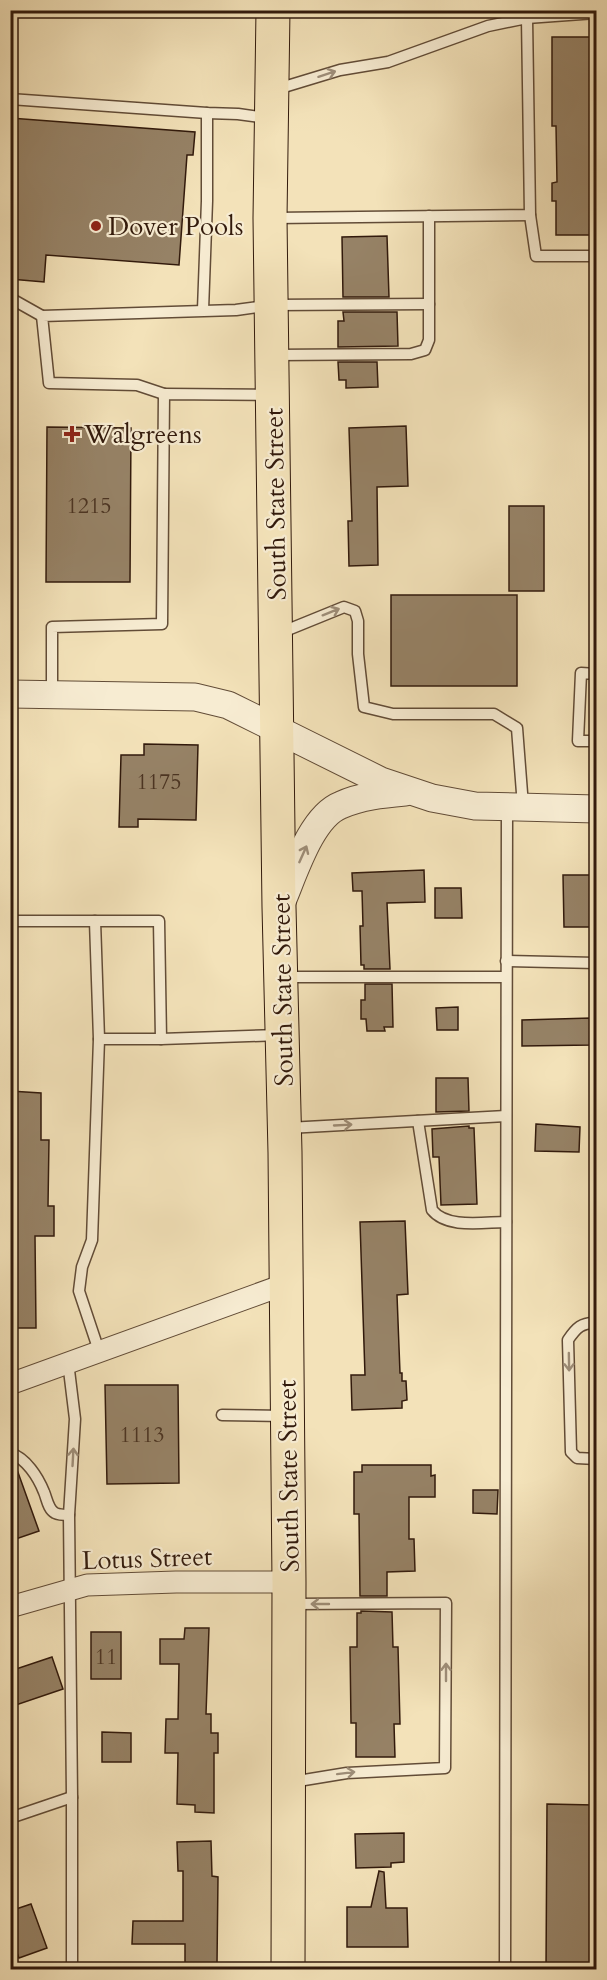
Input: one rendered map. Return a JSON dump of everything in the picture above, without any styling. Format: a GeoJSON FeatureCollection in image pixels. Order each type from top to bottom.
{"type":"FeatureCollection","features":[{"type":"Feature","properties":{"kind":"main road","name":"South State Street"},"geometry":{"type":"LineString","coordinates":[[273,10],[270,218],[279,907],[285,1128],[288,1970]]}},
{"type":"Feature","properties":{"kind":"street"},"geometry":{"type":"LineString","coordinates":[[10,694],[195,697],[228,705],[381,781],[410,792],[456,803],[515,808],[597,809]]}},
{"type":"Feature","properties":{"kind":"street"},"geometry":{"type":"LineString","coordinates":[[279,907],[315,827],[328,813],[339,805],[370,795],[410,792]]}},
{"type":"Feature","properties":{"kind":"street"},"geometry":{"type":"LineString","coordinates":[[10,1384],[286,1284]]}},
{"type":"Feature","properties":{"kind":"street","name":"Lotus Street"},"geometry":{"type":"LineString","coordinates":[[10,1607],[87,1585],[165,1582],[288,1593]]}},
{"type":"Feature","properties":{"kind":"lane"},"geometry":{"type":"LineString","coordinates":[[10,99],[207,114],[238,114],[271,105],[340,70],[388,62],[488,26],[527,18],[597,13]]}},
{"type":"Feature","properties":{"kind":"lane"},"geometry":{"type":"LineString","coordinates":[[527,18],[530,215],[536,256],[597,256]]}},
{"type":"Feature","properties":{"kind":"lane"},"geometry":{"type":"LineString","coordinates":[[203,310],[207,114]]}},
{"type":"Feature","properties":{"kind":"lane"},"geometry":{"type":"LineString","coordinates":[[270,218],[530,215]]}},
{"type":"Feature","properties":{"kind":"lane"},"geometry":{"type":"LineString","coordinates":[[273,355],[411,354],[425,350],[429,340],[429,216]]}},
{"type":"Feature","properties":{"kind":"lane"},"geometry":{"type":"LineString","coordinates":[[10,298],[42,316],[272,305],[429,304]]}},
{"type":"Feature","properties":{"kind":"lane"},"geometry":{"type":"LineString","coordinates":[[42,316],[49,383],[137,385],[164,394],[274,395]]}},
{"type":"Feature","properties":{"kind":"lane"},"geometry":{"type":"LineString","coordinates":[[52,695],[52,627],[162,624],[164,394]]}},
{"type":"Feature","properties":{"kind":"lane"},"geometry":{"type":"LineString","coordinates":[[277,634],[344,607],[355,612],[358,621],[358,654],[364,707],[393,714],[494,714],[517,728],[506,961],[505,1970]]}},
{"type":"Feature","properties":{"kind":"lane"},"geometry":{"type":"LineString","coordinates":[[597,674],[581,673],[578,741],[597,741]]}},
{"type":"Feature","properties":{"kind":"lane"},"geometry":{"type":"LineString","coordinates":[[10,921],[159,921],[161,1039]]}},
{"type":"Feature","properties":{"kind":"lane"},"geometry":{"type":"LineString","coordinates":[[95,921],[99,1039],[92,1240],[82,1267],[79,1290],[99,1351]]}},
{"type":"Feature","properties":{"kind":"lane"},"geometry":{"type":"LineString","coordinates":[[506,961],[597,963]]}},
{"type":"Feature","properties":{"kind":"lane"},"geometry":{"type":"LineString","coordinates":[[282,977],[506,977]]}},
{"type":"Feature","properties":{"kind":"lane"},"geometry":{"type":"LineString","coordinates":[[99,1039],[283,1035]]}},
{"type":"Feature","properties":{"kind":"lane"},"geometry":{"type":"LineString","coordinates":[[285,1128],[506,1116]]}},
{"type":"Feature","properties":{"kind":"lane"},"geometry":{"type":"LineString","coordinates":[[418,1121],[432,1210],[438,1218],[454,1222],[506,1222]]}},
{"type":"Feature","properties":{"kind":"lane"},"geometry":{"type":"LineString","coordinates":[[597,1323],[586,1322],[576,1328],[568,1340],[571,1452],[577,1458],[597,1459]]}},
{"type":"Feature","properties":{"kind":"lane"},"geometry":{"type":"LineString","coordinates":[[68,1362],[75,1419],[69,1515],[72,1970]]}},
{"type":"Feature","properties":{"kind":"lane"},"geometry":{"type":"LineString","coordinates":[[222,1415],[287,1416]]}},
{"type":"Feature","properties":{"kind":"lane"},"geometry":{"type":"LineString","coordinates":[[10,1453],[17,1455],[31,1468],[43,1489],[49,1508],[56,1514],[69,1515]]}},
{"type":"Feature","properties":{"kind":"lane"},"geometry":{"type":"LineString","coordinates":[[288,1593],[446,1603],[445,1768],[347,1773],[289,1783]]}},
{"type":"Feature","properties":{"kind":"lane"},"geometry":{"type":"LineString","coordinates":[[10,1818],[72,1797]]}},
{"type":"Feature","properties":{"kind":"building"},"geometry":{"type":"Polygon","coordinates":[[[552,37],[597,37],[597,235],[556,235],[556,201],[552,201],[552,183],[557,182],[556,126],[552,126],[552,37]]]}},
{"type":"Feature","properties":{"kind":"building","name":"Dover Pools"},"geometry":{"type":"Polygon","coordinates":[[[10,118],[195,132],[193,155],[187,155],[179,265],[46,255],[44,282],[10,279],[10,118]]]}},
{"type":"Feature","properties":{"kind":"building"},"geometry":{"type":"Polygon","coordinates":[[[387,236],[389,297],[343,297],[342,237],[387,236]]]}},
{"type":"Feature","properties":{"kind":"building"},"geometry":{"type":"Polygon","coordinates":[[[343,312],[397,312],[398,346],[338,347],[338,321],[344,321],[343,312]]]}},
{"type":"Feature","properties":{"kind":"building"},"geometry":{"type":"Polygon","coordinates":[[[338,362],[377,362],[378,387],[346,388],[346,380],[339,380],[338,362]]]}},
{"type":"Feature","properties":{"kind":"building"},"geometry":{"type":"Polygon","coordinates":[[[406,426],[408,486],[377,487],[378,565],[349,566],[348,521],[352,521],[349,428],[406,426]]]}},
{"type":"Feature","properties":{"kind":"building","name":"Walgreens"},"geometry":{"type":"Polygon","coordinates":[[[47,427],[131,428],[130,582],[46,582],[47,427]]]}},
{"type":"Feature","properties":{"kind":"building"},"geometry":{"type":"Polygon","coordinates":[[[509,506],[544,506],[544,591],[509,591],[509,506]]]}},
{"type":"Feature","properties":{"kind":"building"},"geometry":{"type":"Polygon","coordinates":[[[391,595],[517,595],[517,686],[391,686],[391,595]]]}},
{"type":"Feature","properties":{"kind":"building"},"geometry":{"type":"Polygon","coordinates":[[[144,744],[198,745],[196,820],[138,819],[138,827],[119,827],[121,755],[144,755],[144,744]]]}},
{"type":"Feature","properties":{"kind":"building"},"geometry":{"type":"Polygon","coordinates":[[[424,870],[425,902],[387,903],[390,969],[364,969],[364,965],[361,965],[360,926],[363,926],[362,891],[353,891],[352,873],[424,870]]]}},
{"type":"Feature","properties":{"kind":"building"},"geometry":{"type":"Polygon","coordinates":[[[563,875],[597,875],[597,927],[564,927],[563,875]]]}},
{"type":"Feature","properties":{"kind":"building"},"geometry":{"type":"Polygon","coordinates":[[[435,888],[461,888],[462,918],[435,918],[435,888]]]}},
{"type":"Feature","properties":{"kind":"building"},"geometry":{"type":"Polygon","coordinates":[[[365,984],[392,984],[393,1027],[384,1027],[385,1031],[367,1031],[366,1019],[361,1019],[361,1000],[365,1000],[365,984]]]}},
{"type":"Feature","properties":{"kind":"building"},"geometry":{"type":"Polygon","coordinates":[[[458,1007],[458,1030],[437,1030],[436,1008],[458,1007]]]}},
{"type":"Feature","properties":{"kind":"building"},"geometry":{"type":"Polygon","coordinates":[[[591,1018],[592,1045],[522,1046],[522,1020],[591,1018]]]}},
{"type":"Feature","properties":{"kind":"building"},"geometry":{"type":"Polygon","coordinates":[[[436,1078],[468,1078],[469,1111],[436,1112],[436,1078]]]}},
{"type":"Feature","properties":{"kind":"building"},"geometry":{"type":"Polygon","coordinates":[[[10,1091],[41,1093],[41,1140],[49,1140],[48,1206],[54,1206],[54,1236],[35,1236],[36,1328],[10,1328],[10,1091]]]}},
{"type":"Feature","properties":{"kind":"building"},"geometry":{"type":"Polygon","coordinates":[[[536,1124],[580,1127],[579,1152],[535,1151],[536,1124]]]}},
{"type":"Feature","properties":{"kind":"building"},"geometry":{"type":"Polygon","coordinates":[[[469,1126],[469,1128],[474,1128],[477,1204],[441,1205],[439,1157],[433,1157],[432,1129],[469,1126]]]}},
{"type":"Feature","properties":{"kind":"building"},"geometry":{"type":"Polygon","coordinates":[[[405,1221],[408,1294],[397,1295],[400,1373],[402,1373],[402,1381],[406,1381],[407,1400],[402,1401],[402,1408],[352,1410],[351,1375],[365,1375],[360,1222],[405,1221]]]}},
{"type":"Feature","properties":{"kind":"building"},"geometry":{"type":"Polygon","coordinates":[[[105,1385],[178,1385],[179,1483],[107,1484],[105,1385]]]}},
{"type":"Feature","properties":{"kind":"building"},"geometry":{"type":"Polygon","coordinates":[[[10,1461],[15,1464],[39,1531],[10,1541],[10,1461]]]}},
{"type":"Feature","properties":{"kind":"building"},"geometry":{"type":"Polygon","coordinates":[[[362,1465],[431,1465],[431,1476],[435,1475],[435,1497],[409,1497],[409,1539],[414,1539],[415,1571],[387,1572],[387,1596],[360,1596],[359,1514],[354,1514],[354,1472],[362,1472],[362,1465]]]}},
{"type":"Feature","properties":{"kind":"building"},"geometry":{"type":"Polygon","coordinates":[[[473,1490],[498,1490],[497,1514],[473,1513],[473,1490]]]}},
{"type":"Feature","properties":{"kind":"building"},"geometry":{"type":"Polygon","coordinates":[[[361,1611],[392,1612],[393,1647],[398,1647],[400,1724],[394,1724],[395,1757],[356,1757],[356,1723],[351,1723],[350,1647],[357,1647],[357,1613],[361,1611]]]}},
{"type":"Feature","properties":{"kind":"building"},"geometry":{"type":"Polygon","coordinates":[[[185,1628],[209,1628],[206,1714],[211,1714],[211,1733],[218,1733],[218,1753],[214,1753],[214,1813],[195,1812],[195,1805],[177,1804],[178,1753],[165,1753],[166,1719],[178,1719],[179,1664],[160,1664],[160,1639],[184,1639],[185,1628]]]}},
{"type":"Feature","properties":{"kind":"building"},"geometry":{"type":"Polygon","coordinates":[[[91,1632],[121,1632],[121,1679],[91,1679],[91,1632]]]}},
{"type":"Feature","properties":{"kind":"building"},"geometry":{"type":"Polygon","coordinates":[[[52,1657],[63,1689],[10,1707],[10,1671],[52,1657]]]}},
{"type":"Feature","properties":{"kind":"building"},"geometry":{"type":"Polygon","coordinates":[[[102,1732],[131,1733],[131,1762],[102,1762],[102,1732]]]}},
{"type":"Feature","properties":{"kind":"building"},"geometry":{"type":"Polygon","coordinates":[[[547,1804],[594,1805],[593,1970],[546,1970],[547,1804]]]}},
{"type":"Feature","properties":{"kind":"building"},"geometry":{"type":"Polygon","coordinates":[[[404,1833],[404,1862],[391,1863],[391,1867],[356,1868],[355,1834],[404,1833]]]}},
{"type":"Feature","properties":{"kind":"building"},"geometry":{"type":"Polygon","coordinates":[[[211,1841],[212,1876],[218,1877],[217,1963],[185,1963],[185,1944],[132,1944],[133,1921],[183,1921],[183,1871],[178,1871],[177,1842],[211,1841]]]}},
{"type":"Feature","properties":{"kind":"building"},"geometry":{"type":"Polygon","coordinates":[[[379,1871],[384,1872],[386,1908],[407,1908],[408,1947],[347,1947],[347,1907],[371,1907],[379,1871]]]}},
{"type":"Feature","properties":{"kind":"building"},"geometry":{"type":"Polygon","coordinates":[[[31,1904],[47,1948],[19,1958],[10,1934],[10,1911],[31,1904]]]}},
{"type":"Feature","properties":{"kind":"place","name":"Dover Pools"},"geometry":{"type":"Point","coordinates":[96,226]}},
{"type":"Feature","properties":{"kind":"place","name":"Walgreens"},"geometry":{"type":"Point","coordinates":[72,434]}}]}
